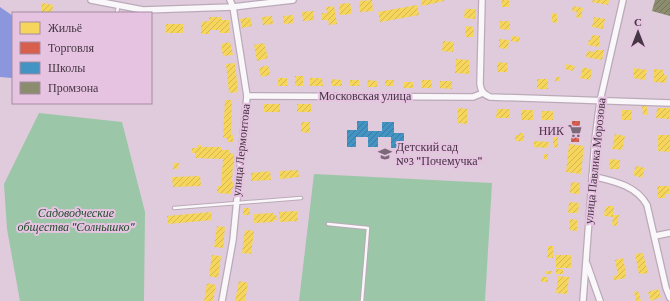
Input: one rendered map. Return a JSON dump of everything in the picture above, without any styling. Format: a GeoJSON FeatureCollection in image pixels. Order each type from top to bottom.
{"type":"FeatureCollection","features":[{"type":"Feature","properties":{"kind":"street"},"geometry":{"type":"LineString","coordinates":[[91,0],[143,10],[233,7],[293,0]]}},
{"type":"Feature","properties":{"kind":"street","name":"улица Лермонтова"},"geometry":{"type":"LineString","coordinates":[[222,301],[233,240],[247,96],[233,7],[230,0]]}},
{"type":"Feature","properties":{"kind":"street"},"geometry":{"type":"LineString","coordinates":[[482,0],[480,84],[483,93]]}},
{"type":"Feature","properties":{"kind":"street","name":"улица Павлика Морозова"},"geometry":{"type":"LineString","coordinates":[[583,301],[592,176],[600,101],[622,0]]}},
{"type":"Feature","properties":{"kind":"street","name":"Московская улица"},"geometry":{"type":"LineString","coordinates":[[247,96],[473,97],[483,93],[490,97],[670,103]]}},
{"type":"Feature","properties":{"kind":"street"},"geometry":{"type":"LineString","coordinates":[[592,176],[615,182],[635,190],[643,197],[647,205],[666,288],[670,298]]}},
{"type":"Feature","properties":{"kind":"street"},"geometry":{"type":"LineString","coordinates":[[655,236],[670,233]]}},
{"type":"Feature","properties":{"kind":"street"},"geometry":{"type":"LineString","coordinates":[[587,262],[600,301]]}},
{"type":"Feature","properties":{"kind":"lane"},"geometry":{"type":"LineString","coordinates":[[117,12],[118,5]]}},
{"type":"Feature","properties":{"kind":"lane"},"geometry":{"type":"LineString","coordinates":[[174,208],[301,198]]}},
{"type":"Feature","properties":{"kind":"lane"},"geometry":{"type":"LineString","coordinates":[[328,224],[368,228],[362,301]]}},
{"type":"Feature","properties":{"kind":"green space","name":"Садоводческие общества \"Солнышко\""},"geometry":{"type":"Polygon","coordinates":[[[39,113],[122,122],[145,212],[144,301],[20,301],[7,229],[4,184],[39,113]]]}},
{"type":"Feature","properties":{"kind":"green space"},"geometry":{"type":"Polygon","coordinates":[[[314,174],[492,183],[485,301],[299,301],[314,174]]]}},
{"type":"Feature","properties":{"kind":"water"},"geometry":{"type":"Polygon","coordinates":[[[0,7],[12,15],[12,78],[0,77],[0,7]]]}},
{"type":"Feature","properties":{"kind":"building: Жильё"},"geometry":{"type":"Polygon","coordinates":[[[372,0],[373,11],[360,12],[359,1],[372,0]]]}},
{"type":"Feature","properties":{"kind":"building: Жильё"},"geometry":{"type":"Polygon","coordinates":[[[421,0],[444,0],[444,1],[422,6],[421,0]]]}},
{"type":"Feature","properties":{"kind":"building: Жильё"},"geometry":{"type":"Polygon","coordinates":[[[502,0],[509,0],[509,7],[501,7],[502,0]]]}},
{"type":"Feature","properties":{"kind":"building: Жильё"},"geometry":{"type":"Polygon","coordinates":[[[593,0],[609,0],[608,5],[592,2],[593,0]]]}},
{"type":"Feature","properties":{"kind":"building: Жильё"},"geometry":{"type":"Polygon","coordinates":[[[42,3],[53,5],[52,12],[41,12],[42,3]]]}},
{"type":"Feature","properties":{"kind":"building: Жильё"},"geometry":{"type":"Polygon","coordinates":[[[350,3],[352,14],[340,15],[339,4],[350,3]]]}},
{"type":"Feature","properties":{"kind":"building: Жильё"},"geometry":{"type":"Polygon","coordinates":[[[417,5],[419,15],[380,22],[378,12],[417,5]]]}},
{"type":"Feature","properties":{"kind":"building: Жильё"},"geometry":{"type":"Polygon","coordinates":[[[334,6],[337,24],[329,25],[328,20],[322,20],[322,13],[327,13],[326,7],[334,6]]]}},
{"type":"Feature","properties":{"kind":"building: Жильё"},"geometry":{"type":"Polygon","coordinates":[[[573,6],[583,8],[581,18],[576,17],[577,12],[572,11],[573,6]]]}},
{"type":"Feature","properties":{"kind":"building: Жильё"},"geometry":{"type":"Polygon","coordinates":[[[465,9],[476,9],[475,19],[464,18],[465,9]]]}},
{"type":"Feature","properties":{"kind":"building: Жильё"},"geometry":{"type":"Polygon","coordinates":[[[313,11],[314,20],[303,21],[302,12],[313,11]]]}},
{"type":"Feature","properties":{"kind":"building: Жильё"},"geometry":{"type":"Polygon","coordinates":[[[552,13],[557,14],[557,23],[552,22],[552,13]]]}},
{"type":"Feature","properties":{"kind":"building: Жильё"},"geometry":{"type":"Polygon","coordinates":[[[293,15],[294,23],[284,24],[283,16],[293,15]]]}},
{"type":"Feature","properties":{"kind":"building: Жильё"},"geometry":{"type":"Polygon","coordinates":[[[272,16],[273,24],[263,25],[262,17],[272,16]]]}},
{"type":"Feature","properties":{"kind":"building: Жильё"},"geometry":{"type":"Polygon","coordinates":[[[209,17],[221,17],[221,20],[229,20],[230,33],[220,33],[220,30],[210,30],[210,34],[201,34],[201,22],[209,21],[209,17]]]}},
{"type":"Feature","properties":{"kind":"building: Жильё"},"geometry":{"type":"Polygon","coordinates":[[[250,17],[252,26],[242,28],[240,19],[250,17]]]}},
{"type":"Feature","properties":{"kind":"building: Жильё"},"geometry":{"type":"Polygon","coordinates":[[[594,17],[605,19],[603,29],[592,27],[594,17]]]}},
{"type":"Feature","properties":{"kind":"building: Жильё"},"geometry":{"type":"Polygon","coordinates":[[[500,21],[510,21],[510,30],[500,29],[500,21]]]}},
{"type":"Feature","properties":{"kind":"building: Жильё"},"geometry":{"type":"Polygon","coordinates":[[[166,24],[183,24],[183,33],[166,33],[166,24]]]}},
{"type":"Feature","properties":{"kind":"building: Жильё"},"geometry":{"type":"Polygon","coordinates":[[[466,26],[474,27],[473,37],[465,37],[466,26]]]}},
{"type":"Feature","properties":{"kind":"building: Жильё"},"geometry":{"type":"Polygon","coordinates":[[[592,35],[600,36],[599,47],[588,45],[589,39],[591,40],[592,35]]]}},
{"type":"Feature","properties":{"kind":"building: Жильё"},"geometry":{"type":"Polygon","coordinates":[[[512,36],[520,37],[519,42],[511,41],[512,36]]]}},
{"type":"Feature","properties":{"kind":"building: Жильё"},"geometry":{"type":"Polygon","coordinates":[[[499,39],[509,40],[508,49],[499,48],[499,39]]]}},
{"type":"Feature","properties":{"kind":"building: Жильё"},"geometry":{"type":"Polygon","coordinates":[[[443,41],[454,42],[453,52],[442,51],[443,41]]]}},
{"type":"Feature","properties":{"kind":"building: Жильё"},"geometry":{"type":"Polygon","coordinates":[[[230,42],[233,55],[223,56],[221,44],[230,42]]]}},
{"type":"Feature","properties":{"kind":"building: Жильё"},"geometry":{"type":"Polygon","coordinates":[[[264,43],[268,58],[257,61],[254,45],[264,43]]]}},
{"type":"Feature","properties":{"kind":"building: Жильё"},"geometry":{"type":"Polygon","coordinates":[[[596,50],[604,50],[602,60],[586,57],[587,51],[596,52],[596,50]]]}},
{"type":"Feature","properties":{"kind":"building: Жильё"},"geometry":{"type":"Polygon","coordinates":[[[456,59],[469,60],[469,74],[455,73],[456,59]]]}},
{"type":"Feature","properties":{"kind":"building: Жильё"},"geometry":{"type":"Polygon","coordinates":[[[497,62],[508,63],[507,72],[497,72],[497,62]]]}},
{"type":"Feature","properties":{"kind":"building: Жильё"},"geometry":{"type":"Polygon","coordinates":[[[235,63],[238,92],[229,93],[226,64],[235,63]]]}},
{"type":"Feature","properties":{"kind":"building: Жильё"},"geometry":{"type":"Polygon","coordinates":[[[566,64],[575,66],[573,71],[565,69],[566,64]]]}},
{"type":"Feature","properties":{"kind":"building: Жильё"},"geometry":{"type":"Polygon","coordinates":[[[268,65],[270,75],[261,77],[259,68],[268,65]]]}},
{"type":"Feature","properties":{"kind":"building: Жильё"},"geometry":{"type":"Polygon","coordinates":[[[583,67],[592,70],[590,80],[580,78],[583,67]]]}},
{"type":"Feature","properties":{"kind":"building: Жильё"},"geometry":{"type":"Polygon","coordinates":[[[634,68],[647,70],[645,80],[633,78],[634,68]]]}},
{"type":"Feature","properties":{"kind":"building: Жильё"},"geometry":{"type":"Polygon","coordinates":[[[654,69],[664,70],[664,75],[667,75],[666,83],[654,82],[654,69]]]}},
{"type":"Feature","properties":{"kind":"building: Жильё"},"geometry":{"type":"Polygon","coordinates":[[[295,76],[303,76],[303,86],[295,86],[295,76]]]}},
{"type":"Feature","properties":{"kind":"building: Жильё"},"geometry":{"type":"Polygon","coordinates":[[[555,77],[560,77],[560,81],[555,81],[555,77]]]}},
{"type":"Feature","properties":{"kind":"building: Жильё"},"geometry":{"type":"Polygon","coordinates":[[[278,78],[287,78],[287,86],[278,86],[278,78]]]}},
{"type":"Feature","properties":{"kind":"building: Жильё"},"geometry":{"type":"Polygon","coordinates":[[[310,78],[322,78],[323,86],[310,86],[310,78]]]}},
{"type":"Feature","properties":{"kind":"building: Жильё"},"geometry":{"type":"Polygon","coordinates":[[[331,79],[342,80],[342,86],[331,86],[331,79]]]}},
{"type":"Feature","properties":{"kind":"building: Жильё"},"geometry":{"type":"Polygon","coordinates":[[[537,79],[548,79],[548,89],[537,89],[537,79]]]}},
{"type":"Feature","properties":{"kind":"building: Жильё"},"geometry":{"type":"Polygon","coordinates":[[[350,80],[359,80],[359,86],[350,86],[350,80]]]}},
{"type":"Feature","properties":{"kind":"building: Жильё"},"geometry":{"type":"Polygon","coordinates":[[[368,80],[377,81],[377,87],[367,87],[368,80]]]}},
{"type":"Feature","properties":{"kind":"building: Жильё"},"geometry":{"type":"Polygon","coordinates":[[[385,80],[394,80],[394,86],[385,86],[385,80]]]}},
{"type":"Feature","properties":{"kind":"building: Жильё"},"geometry":{"type":"Polygon","coordinates":[[[422,80],[431,80],[432,88],[422,88],[422,80]]]}},
{"type":"Feature","properties":{"kind":"building: Жильё"},"geometry":{"type":"Polygon","coordinates":[[[440,81],[452,81],[452,89],[440,88],[440,81]]]}},
{"type":"Feature","properties":{"kind":"building: Жильё"},"geometry":{"type":"Polygon","coordinates":[[[404,82],[413,82],[413,88],[404,88],[404,82]]]}},
{"type":"Feature","properties":{"kind":"building: Жильё"},"geometry":{"type":"Polygon","coordinates":[[[225,100],[232,100],[231,135],[233,135],[233,142],[227,142],[227,138],[223,138],[225,100]]]}},
{"type":"Feature","properties":{"kind":"building: Жильё"},"geometry":{"type":"Polygon","coordinates":[[[264,104],[280,104],[280,112],[264,112],[264,104]]]}},
{"type":"Feature","properties":{"kind":"building: Жильё"},"geometry":{"type":"Polygon","coordinates":[[[297,104],[311,104],[311,112],[297,112],[297,104]]]}},
{"type":"Feature","properties":{"kind":"building: Жильё"},"geometry":{"type":"Polygon","coordinates":[[[642,105],[647,105],[647,115],[643,115],[642,105]]]}},
{"type":"Feature","properties":{"kind":"building: Жильё"},"geometry":{"type":"Polygon","coordinates":[[[458,108],[467,109],[467,124],[457,123],[458,108]]]}},
{"type":"Feature","properties":{"kind":"building: Жильё"},"geometry":{"type":"Polygon","coordinates":[[[657,108],[670,108],[669,119],[656,118],[657,108]]]}},
{"type":"Feature","properties":{"kind":"building: Жильё"},"geometry":{"type":"Polygon","coordinates":[[[497,109],[510,109],[509,118],[496,118],[497,109]]]}},
{"type":"Feature","properties":{"kind":"building: Жильё"},"geometry":{"type":"Polygon","coordinates":[[[521,110],[533,110],[533,120],[521,120],[521,110]]]}},
{"type":"Feature","properties":{"kind":"building: Жильё"},"geometry":{"type":"Polygon","coordinates":[[[622,110],[632,110],[631,120],[622,120],[622,110]]]}},
{"type":"Feature","properties":{"kind":"building: Жильё"},"geometry":{"type":"Polygon","coordinates":[[[542,111],[553,111],[553,120],[542,120],[542,111]]]}},
{"type":"Feature","properties":{"kind":"building: Жильё"},"geometry":{"type":"Polygon","coordinates":[[[301,122],[310,122],[310,133],[301,132],[301,122]]]}},
{"type":"Feature","properties":{"kind":"building: Жильё"},"geometry":{"type":"Polygon","coordinates":[[[519,133],[524,133],[524,141],[515,141],[515,135],[519,135],[519,133]]]}},
{"type":"Feature","properties":{"kind":"building: Жильё"},"geometry":{"type":"Polygon","coordinates":[[[553,133],[558,134],[558,148],[553,147],[553,133]]]}},
{"type":"Feature","properties":{"kind":"building: Жильё"},"geometry":{"type":"Polygon","coordinates":[[[615,134],[625,136],[622,150],[612,149],[615,134]]]}},
{"type":"Feature","properties":{"kind":"building: Жильё"},"geometry":{"type":"Polygon","coordinates":[[[658,135],[670,135],[670,152],[658,151],[658,135]]]}},
{"type":"Feature","properties":{"kind":"building: Жильё"},"geometry":{"type":"Polygon","coordinates":[[[534,141],[549,142],[548,148],[534,147],[534,141]]]}},
{"type":"Feature","properties":{"kind":"building: Жильё"},"geometry":{"type":"Polygon","coordinates":[[[569,144],[584,146],[581,174],[566,172],[569,144]]]}},
{"type":"Feature","properties":{"kind":"building: Жильё"},"geometry":{"type":"Polygon","coordinates":[[[197,145],[201,145],[201,147],[221,147],[221,150],[230,150],[230,153],[234,154],[234,158],[237,158],[236,163],[233,163],[232,182],[234,182],[234,188],[232,188],[231,194],[217,193],[217,186],[221,186],[223,159],[195,158],[195,153],[192,153],[192,148],[197,148],[197,145]]]}},
{"type":"Feature","properties":{"kind":"building: Жильё"},"geometry":{"type":"Polygon","coordinates":[[[544,154],[548,154],[548,160],[544,159],[544,154]]]}},
{"type":"Feature","properties":{"kind":"building: Жильё"},"geometry":{"type":"Polygon","coordinates":[[[610,159],[620,160],[619,169],[609,169],[610,159]]]}},
{"type":"Feature","properties":{"kind":"building: Жильё"},"geometry":{"type":"Polygon","coordinates":[[[173,163],[179,163],[178,169],[173,169],[173,163]]]}},
{"type":"Feature","properties":{"kind":"building: Жильё"},"geometry":{"type":"Polygon","coordinates":[[[636,166],[645,168],[642,178],[633,175],[636,166]]]}},
{"type":"Feature","properties":{"kind":"building: Жильё"},"geometry":{"type":"Polygon","coordinates":[[[298,170],[299,177],[280,179],[280,171],[298,170]]]}},
{"type":"Feature","properties":{"kind":"building: Жильё"},"geometry":{"type":"Polygon","coordinates":[[[270,171],[271,180],[251,181],[251,173],[270,171]]]}},
{"type":"Feature","properties":{"kind":"building: Жильё"},"geometry":{"type":"Polygon","coordinates":[[[200,176],[201,186],[173,187],[172,177],[200,176]]]}},
{"type":"Feature","properties":{"kind":"building: Жильё"},"geometry":{"type":"Polygon","coordinates":[[[571,182],[580,183],[579,194],[570,193],[571,182]]]}},
{"type":"Feature","properties":{"kind":"building: Жильё"},"geometry":{"type":"Polygon","coordinates":[[[657,186],[669,186],[669,194],[666,194],[666,198],[658,198],[657,186]]]}},
{"type":"Feature","properties":{"kind":"building: Жильё"},"geometry":{"type":"Polygon","coordinates":[[[569,202],[579,203],[578,213],[568,213],[569,202]]]}},
{"type":"Feature","properties":{"kind":"building: Жильё"},"geometry":{"type":"Polygon","coordinates":[[[608,206],[614,206],[613,215],[619,215],[617,226],[612,225],[613,217],[604,216],[605,208],[608,206]]]}},
{"type":"Feature","properties":{"kind":"building: Жильё"},"geometry":{"type":"Polygon","coordinates":[[[243,208],[250,208],[250,215],[243,215],[243,208]]]}},
{"type":"Feature","properties":{"kind":"building: Жильё"},"geometry":{"type":"Polygon","coordinates":[[[297,211],[298,221],[280,222],[279,212],[297,211]]]}},
{"type":"Feature","properties":{"kind":"building: Жильё"},"geometry":{"type":"Polygon","coordinates":[[[211,212],[212,220],[168,224],[167,216],[211,212]]]}},
{"type":"Feature","properties":{"kind":"building: Жильё"},"geometry":{"type":"Polygon","coordinates":[[[273,213],[276,215],[277,220],[274,220],[274,222],[254,223],[254,214],[273,213]]]}},
{"type":"Feature","properties":{"kind":"building: Жильё"},"geometry":{"type":"Polygon","coordinates":[[[570,219],[577,220],[577,231],[569,230],[570,219]]]}},
{"type":"Feature","properties":{"kind":"building: Жильё"},"geometry":{"type":"Polygon","coordinates":[[[217,226],[225,227],[223,248],[214,247],[217,226]]]}},
{"type":"Feature","properties":{"kind":"building: Жильё"},"geometry":{"type":"Polygon","coordinates":[[[245,230],[254,231],[251,254],[242,253],[245,230]]]}},
{"type":"Feature","properties":{"kind":"building: Жильё"},"geometry":{"type":"Polygon","coordinates":[[[548,246],[553,246],[553,258],[547,258],[548,246]]]}},
{"type":"Feature","properties":{"kind":"building: Жильё"},"geometry":{"type":"Polygon","coordinates":[[[643,253],[648,273],[639,274],[635,254],[643,253]]]}},
{"type":"Feature","properties":{"kind":"building: Жильё"},"geometry":{"type":"Polygon","coordinates":[[[212,255],[221,256],[218,278],[209,276],[212,255]]]}},
{"type":"Feature","properties":{"kind":"building: Жильё"},"geometry":{"type":"Polygon","coordinates":[[[556,255],[571,255],[571,268],[556,268],[556,255]]]}},
{"type":"Feature","properties":{"kind":"building: Жильё"},"geometry":{"type":"Polygon","coordinates":[[[623,258],[626,278],[614,280],[613,276],[618,275],[615,260],[623,258]]]}},
{"type":"Feature","properties":{"kind":"building: Жильё"},"geometry":{"type":"Polygon","coordinates":[[[556,269],[563,269],[563,274],[556,274],[556,269]]]}},
{"type":"Feature","properties":{"kind":"building: Жильё"},"geometry":{"type":"Polygon","coordinates":[[[546,271],[552,271],[552,274],[546,274],[546,271]]]}},
{"type":"Feature","properties":{"kind":"building: Жильё"},"geometry":{"type":"Polygon","coordinates":[[[558,276],[569,277],[567,294],[556,293],[558,276]]]}},
{"type":"Feature","properties":{"kind":"building: Жильё"},"geometry":{"type":"Polygon","coordinates":[[[541,277],[548,277],[548,282],[541,282],[541,277]]]}},
{"type":"Feature","properties":{"kind":"building: Жильё"},"geometry":{"type":"Polygon","coordinates":[[[239,281],[248,283],[245,301],[235,301],[239,281]]]}},
{"type":"Feature","properties":{"kind":"building: Жильё"},"geometry":{"type":"Polygon","coordinates":[[[207,283],[216,285],[213,301],[204,301],[207,283]]]}},
{"type":"Feature","properties":{"kind":"building: Жильё"},"geometry":{"type":"Polygon","coordinates":[[[658,289],[661,297],[651,301],[648,292],[658,289]]]}},
{"type":"Feature","properties":{"kind":"building: Жильё"},"geometry":{"type":"Polygon","coordinates":[[[638,291],[641,301],[636,301],[634,292],[638,291]]]}},
{"type":"Feature","properties":{"kind":"building: Торговля","name":"НИК"},"geometry":{"type":"Polygon","coordinates":[[[572,121],[580,121],[579,142],[571,142],[572,121]]]}},
{"type":"Feature","properties":{"kind":"building: Школы"},"geometry":{"type":"Polygon","coordinates":[[[357,121],[368,121],[368,131],[382,131],[382,122],[394,122],[394,133],[404,133],[404,148],[391,148],[391,137],[378,137],[378,147],[368,147],[368,137],[356,137],[356,147],[347,147],[347,130],[357,130],[357,121]]]}},
{"type":"Feature","properties":{"kind":"building: Промзона"},"geometry":{"type":"Polygon","coordinates":[[[655,0],[670,0],[670,16],[652,11],[655,0]]]}},
{"type":"Feature","properties":{"kind":"place","name":"НИК"},"geometry":{"type":"Point","coordinates":[575,131]}},
{"type":"Feature","properties":{"kind":"place","name":"Детский сад №3 \"Почемучка\""},"geometry":{"type":"Point","coordinates":[385,154]}}]}
